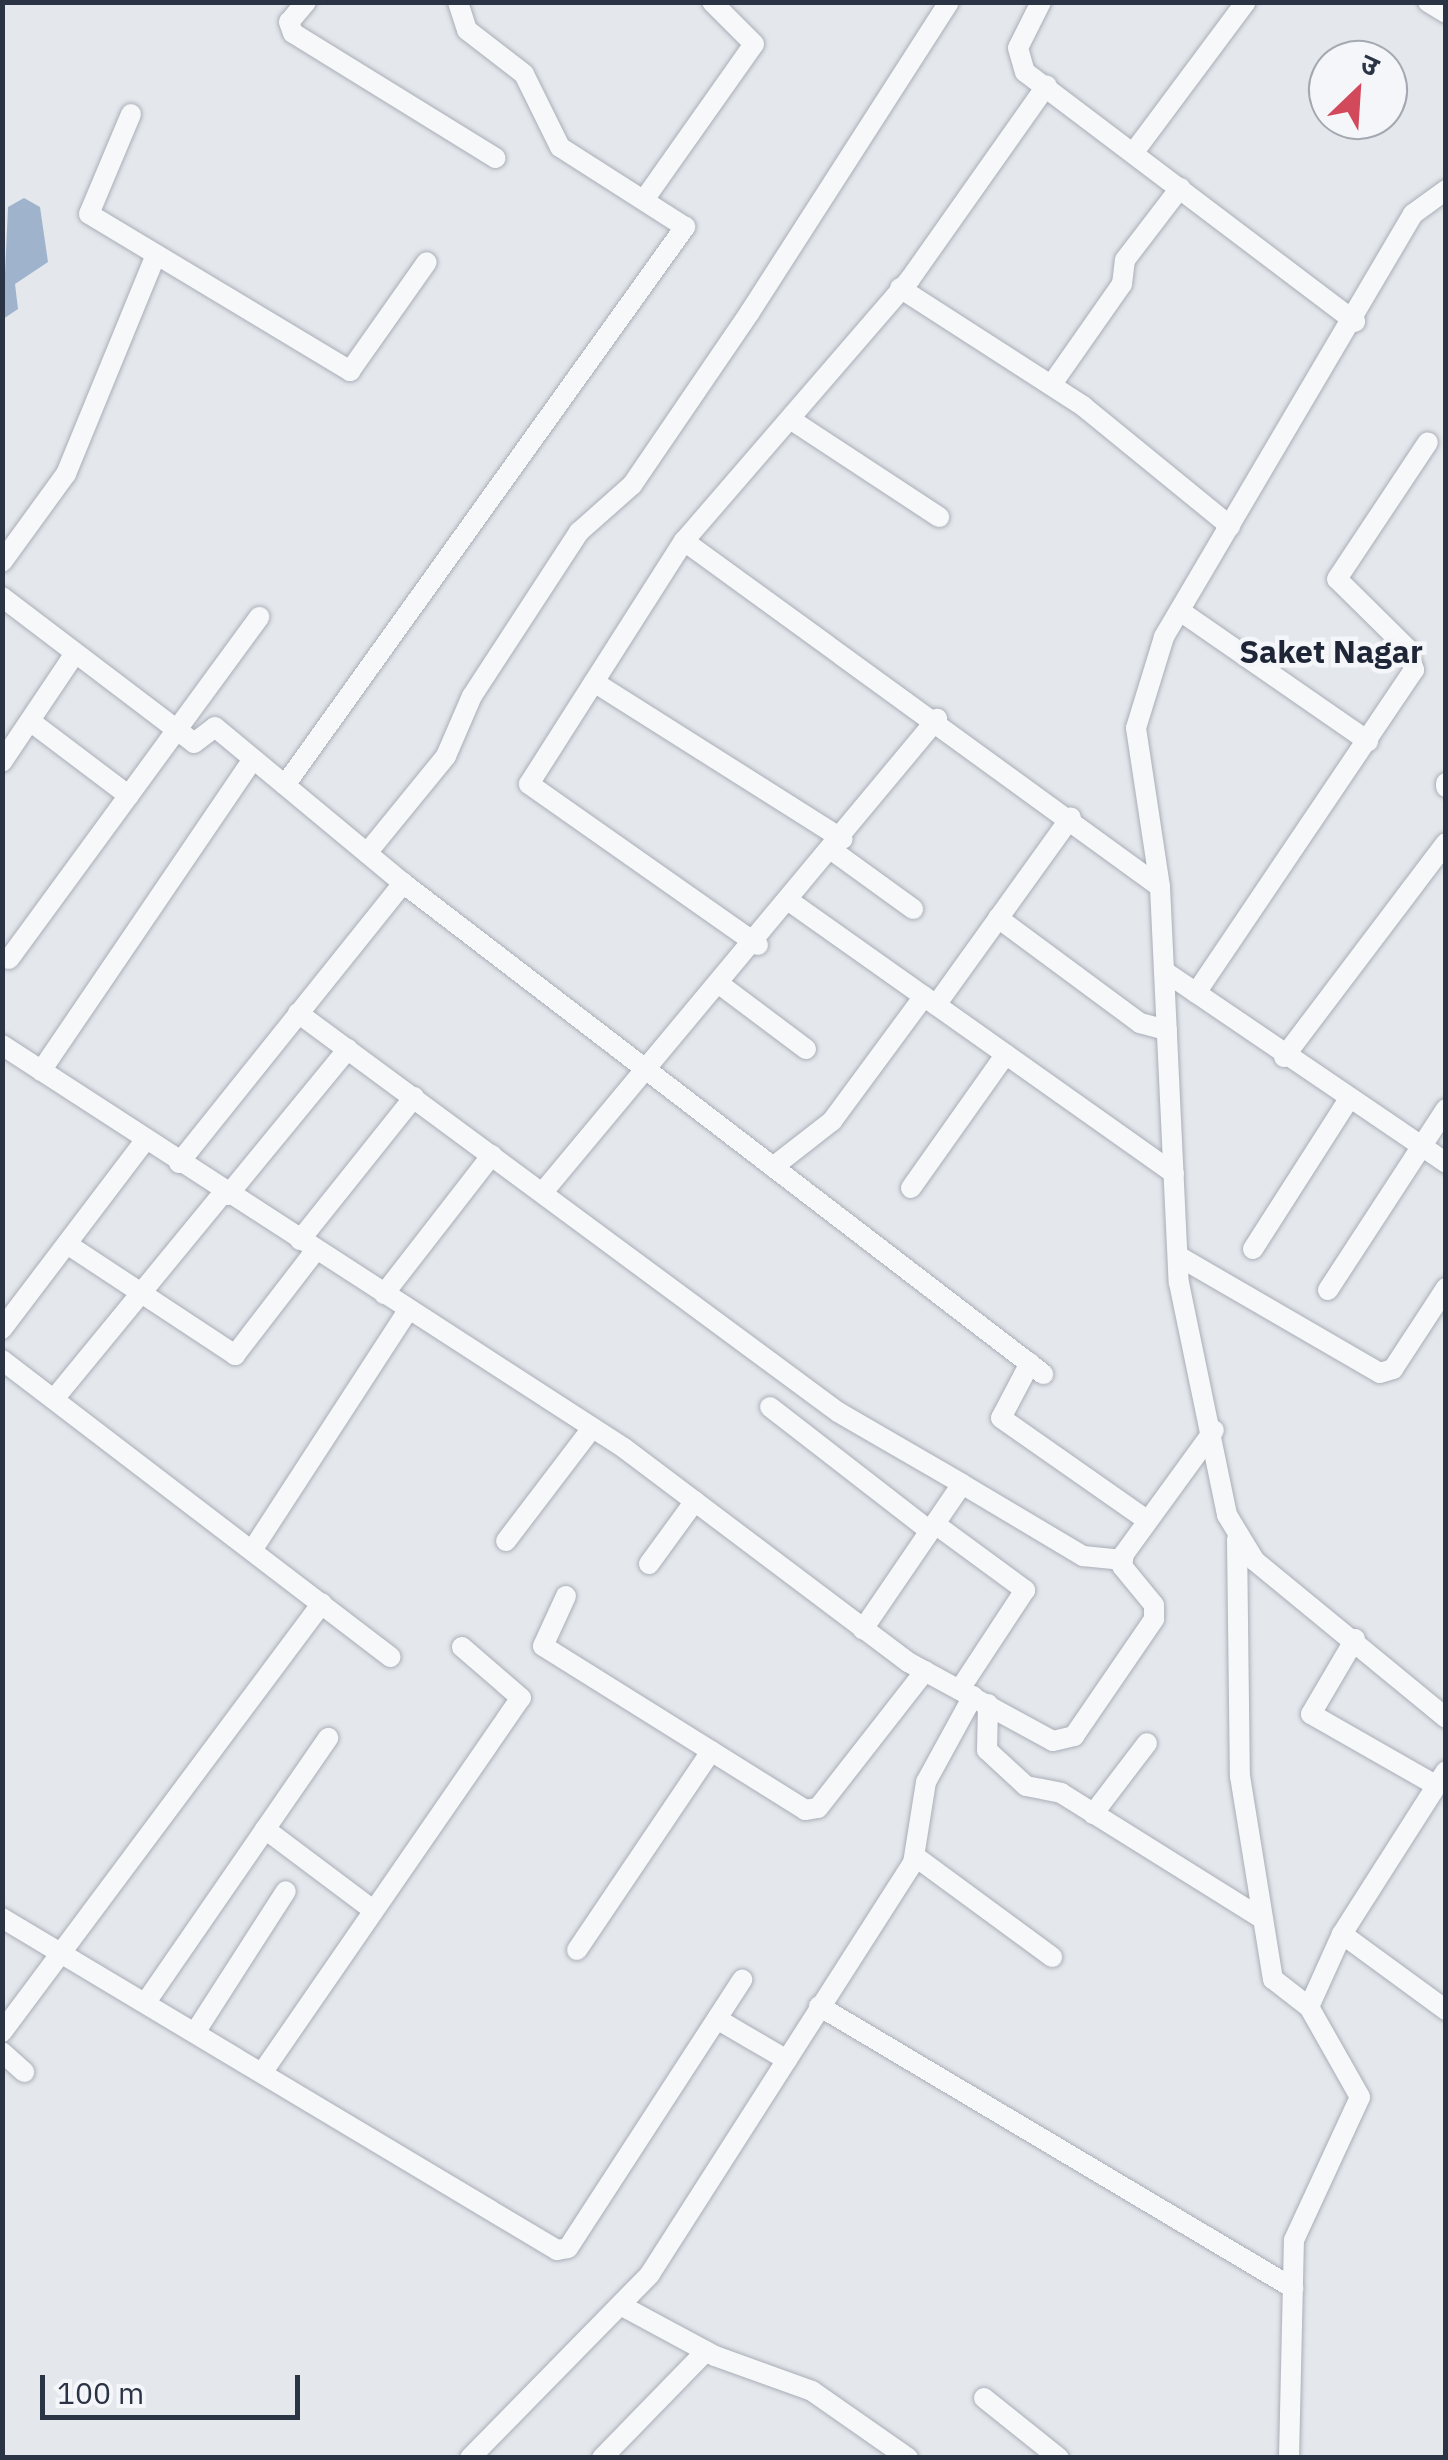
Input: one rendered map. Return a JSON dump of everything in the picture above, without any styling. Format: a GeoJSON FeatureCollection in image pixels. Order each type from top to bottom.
{"type":"FeatureCollection","features":[{"type":"Feature","properties":{"kind":"street"},"geometry":{"type":"LineString","coordinates":[[306,2],[289,22],[293,33],[495,158]]}},
{"type":"Feature","properties":{"kind":"street"},"geometry":{"type":"LineString","coordinates":[[285,785],[677,246],[682,218],[560,148],[524,74],[467,30],[458,2]]}},
{"type":"Feature","properties":{"kind":"street"},"geometry":{"type":"LineString","coordinates":[[646,197],[750,55],[753,38],[712,2]]}},
{"type":"Feature","properties":{"kind":"street"},"geometry":{"type":"LineString","coordinates":[[367,853],[446,756],[472,696],[579,532],[632,484],[740,328],[949,2]]}},
{"type":"Feature","properties":{"kind":"street"},"geometry":{"type":"LineString","coordinates":[[1041,2],[1018,58],[1047,86],[1355,322]]}},
{"type":"Feature","properties":{"kind":"street"},"geometry":{"type":"LineString","coordinates":[[1134,152],[1246,2]]}},
{"type":"Feature","properties":{"kind":"street"},"geometry":{"type":"LineString","coordinates":[[1428,2],[1446,13]]}},
{"type":"Feature","properties":{"kind":"street"},"geometry":{"type":"LineString","coordinates":[[758,945],[534,796],[535,770],[684,541],[794,422],[900,288],[1047,86]]}},
{"type":"Feature","properties":{"kind":"street"},"geometry":{"type":"LineString","coordinates":[[132,114],[88,208],[156,256],[350,371],[427,262]]}},
{"type":"Feature","properties":{"kind":"street"},"geometry":{"type":"LineString","coordinates":[[1052,384],[1122,284],[1124,260],[1180,188]]}},
{"type":"Feature","properties":{"kind":"street"},"geometry":{"type":"LineString","coordinates":[[1289,2458],[1294,2240],[1360,2096],[1309,2008],[1277,1987],[1263,1919],[1236,1738],[1237,1539],[1178,1256],[1160,886],[1136,728],[1180,610],[1355,322],[1413,214],[1446,190]]}},
{"type":"Feature","properties":{"kind":"street"},"geometry":{"type":"LineString","coordinates":[[2,562],[66,474],[156,256]]}},
{"type":"Feature","properties":{"kind":"street"},"geometry":{"type":"LineString","coordinates":[[900,288],[1052,384],[1230,526]]}},
{"type":"Feature","properties":{"kind":"street"},"geometry":{"type":"LineString","coordinates":[[794,422],[940,517]]}},
{"type":"Feature","properties":{"kind":"street"},"geometry":{"type":"LineString","coordinates":[[1196,994],[1368,741],[1415,664],[1337,580],[1428,442]]}},
{"type":"Feature","properties":{"kind":"street"},"geometry":{"type":"LineString","coordinates":[[684,541],[937,719],[1160,886]]}},
{"type":"Feature","properties":{"kind":"street"},"geometry":{"type":"LineString","coordinates":[[2,596],[74,655],[194,743],[215,727],[403,883],[1036,1369],[1001,1418],[1148,1521]]}},
{"type":"Feature","properties":{"kind":"street"},"geometry":{"type":"LineString","coordinates":[[1180,610],[1368,741]]}},
{"type":"Feature","properties":{"kind":"street"},"geometry":{"type":"LineString","coordinates":[[9,959],[259,618]]}},
{"type":"Feature","properties":{"kind":"street"},"geometry":{"type":"LineString","coordinates":[[2,762],[74,655]]}},
{"type":"Feature","properties":{"kind":"street"},"geometry":{"type":"LineString","coordinates":[[594,682],[837,845],[913,909]]}},
{"type":"Feature","properties":{"kind":"street"},"geometry":{"type":"LineString","coordinates":[[543,1192],[758,945],[937,719]]}},
{"type":"Feature","properties":{"kind":"street"},"geometry":{"type":"LineString","coordinates":[[30,721],[129,796]]}},
{"type":"Feature","properties":{"kind":"street"},"geometry":{"type":"LineString","coordinates":[[41,1071],[254,759]]}},
{"type":"Feature","properties":{"kind":"street"},"geometry":{"type":"LineString","coordinates":[[773,1167],[832,1121],[998,918],[1071,817]]}},
{"type":"Feature","properties":{"kind":"street"},"geometry":{"type":"LineString","coordinates":[[1284,1057],[1446,843]]}},
{"type":"Feature","properties":{"kind":"street"},"geometry":{"type":"LineString","coordinates":[[179,1163],[403,883]]}},
{"type":"Feature","properties":{"kind":"street"},"geometry":{"type":"LineString","coordinates":[[792,902],[1174,1172]]}},
{"type":"Feature","properties":{"kind":"street"},"geometry":{"type":"LineString","coordinates":[[998,918],[1140,1023],[1167,1030]]}},
{"type":"Feature","properties":{"kind":"street"},"geometry":{"type":"LineString","coordinates":[[1164,971],[1347,1102],[1446,1163]]}},
{"type":"Feature","properties":{"kind":"street"},"geometry":{"type":"LineString","coordinates":[[722,986],[806,1049]]}},
{"type":"Feature","properties":{"kind":"street"},"geometry":{"type":"LineString","coordinates":[[298,1014],[838,1412],[1083,1556],[1123,1560]]}},
{"type":"Feature","properties":{"kind":"street"},"geometry":{"type":"LineString","coordinates":[[2,1045],[144,1142],[592,1428],[925,1671],[1053,1741],[1074,1736],[1154,1619],[1123,1560]]}},
{"type":"Feature","properties":{"kind":"street"},"geometry":{"type":"LineString","coordinates":[[54,1398],[348,1049]]}},
{"type":"Feature","properties":{"kind":"street"},"geometry":{"type":"LineString","coordinates":[[911,1188],[1006,1054]]}},
{"type":"Feature","properties":{"kind":"street"},"geometry":{"type":"LineString","coordinates":[[70,1246],[241,1354],[308,1245],[414,1098]]}},
{"type":"Feature","properties":{"kind":"street"},"geometry":{"type":"LineString","coordinates":[[1254,1248],[1347,1102]]}},
{"type":"Feature","properties":{"kind":"street"},"geometry":{"type":"LineString","coordinates":[[1328,1290],[1446,1109]]}},
{"type":"Feature","properties":{"kind":"street"},"geometry":{"type":"LineString","coordinates":[[2,1330],[70,1246],[144,1142]]}},
{"type":"Feature","properties":{"kind":"street"},"geometry":{"type":"LineString","coordinates":[[384,1294],[492,1155]]}},
{"type":"Feature","properties":{"kind":"street"},"geometry":{"type":"LineString","coordinates":[[1178,1256],[1380,1373],[1394,1368],[1446,1288]]}},
{"type":"Feature","properties":{"kind":"street"},"geometry":{"type":"LineString","coordinates":[[253,1549],[408,1310]]}},
{"type":"Feature","properties":{"kind":"street"},"geometry":{"type":"LineString","coordinates":[[2,1360],[392,1657]]}},
{"type":"Feature","properties":{"kind":"street"},"geometry":{"type":"LineString","coordinates":[[470,2458],[624,2308],[787,2060],[916,1857],[926,1782],[974,1696],[1025,1590],[932,1528],[770,1408]]}},
{"type":"Feature","properties":{"kind":"street"},"geometry":{"type":"LineString","coordinates":[[506,1541],[592,1428]]}},
{"type":"Feature","properties":{"kind":"street"},"geometry":{"type":"LineString","coordinates":[[1123,1560],[1214,1430]]}},
{"type":"Feature","properties":{"kind":"street"},"geometry":{"type":"LineString","coordinates":[[863,1628],[962,1484]]}},
{"type":"Feature","properties":{"kind":"street"},"geometry":{"type":"LineString","coordinates":[[650,1564],[695,1501]]}},
{"type":"Feature","properties":{"kind":"street"},"geometry":{"type":"LineString","coordinates":[[1237,1539],[1446,1718]]}},
{"type":"Feature","properties":{"kind":"street"},"geometry":{"type":"LineString","coordinates":[[566,1596],[540,1642],[812,1811],[925,1671]]}},
{"type":"Feature","properties":{"kind":"street"},"geometry":{"type":"LineString","coordinates":[[2,2032],[322,1603]]}},
{"type":"Feature","properties":{"kind":"street"},"geometry":{"type":"LineString","coordinates":[[1309,2008],[1342,1934],[1441,1778],[1311,1714],[1355,1639]]}},
{"type":"Feature","properties":{"kind":"street"},"geometry":{"type":"LineString","coordinates":[[264,2070],[521,1698],[462,1647]]}},
{"type":"Feature","properties":{"kind":"street"},"geometry":{"type":"LineString","coordinates":[[974,1696],[990,1754],[1032,1790],[1061,1793],[1263,1919]]}},
{"type":"Feature","properties":{"kind":"street"},"geometry":{"type":"LineString","coordinates":[[146,2002],[328,1738]]}},
{"type":"Feature","properties":{"kind":"street"},"geometry":{"type":"LineString","coordinates":[[1093,1814],[1147,1743]]}},
{"type":"Feature","properties":{"kind":"street"},"geometry":{"type":"LineString","coordinates":[[578,1950],[711,1751]]}},
{"type":"Feature","properties":{"kind":"street"},"geometry":{"type":"LineString","coordinates":[[265,1830],[373,1910]]}},
{"type":"Feature","properties":{"kind":"street"},"geometry":{"type":"LineString","coordinates":[[916,1857],[1052,1957]]}},
{"type":"Feature","properties":{"kind":"street"},"geometry":{"type":"LineString","coordinates":[[196,2031],[286,1891]]}},
{"type":"Feature","properties":{"kind":"street"},"geometry":{"type":"LineString","coordinates":[[2,1918],[264,2070],[563,2251],[742,1980]]}},
{"type":"Feature","properties":{"kind":"street"},"geometry":{"type":"LineString","coordinates":[[1342,1934],[1446,2010]]}},
{"type":"Feature","properties":{"kind":"street"},"geometry":{"type":"LineString","coordinates":[[819,2006],[1293,2288]]}},
{"type":"Feature","properties":{"kind":"street"},"geometry":{"type":"LineString","coordinates":[[717,2019],[787,2060]]}},
{"type":"Feature","properties":{"kind":"street"},"geometry":{"type":"LineString","coordinates":[[2,2052],[24,2072]]}},
{"type":"Feature","properties":{"kind":"street"},"geometry":{"type":"LineString","coordinates":[[624,2308],[706,2351],[812,2391],[908,2458]]}},
{"type":"Feature","properties":{"kind":"street"},"geometry":{"type":"LineString","coordinates":[[602,2458],[706,2351]]}},
{"type":"Feature","properties":{"kind":"street"},"geometry":{"type":"LineString","coordinates":[[984,2398],[1059,2458]]}},
{"type":"Feature","properties":{"kind":"water"},"geometry":{"type":"Polygon","coordinates":[[[24,198],[40,207],[48,262],[15,284],[18,309],[3,319],[8,207],[24,198]]]}},
{"type":"Feature","properties":{"kind":"district","name":"Saket Nagar"},"geometry":{"type":"Point","coordinates":[1331,651]}}]}
